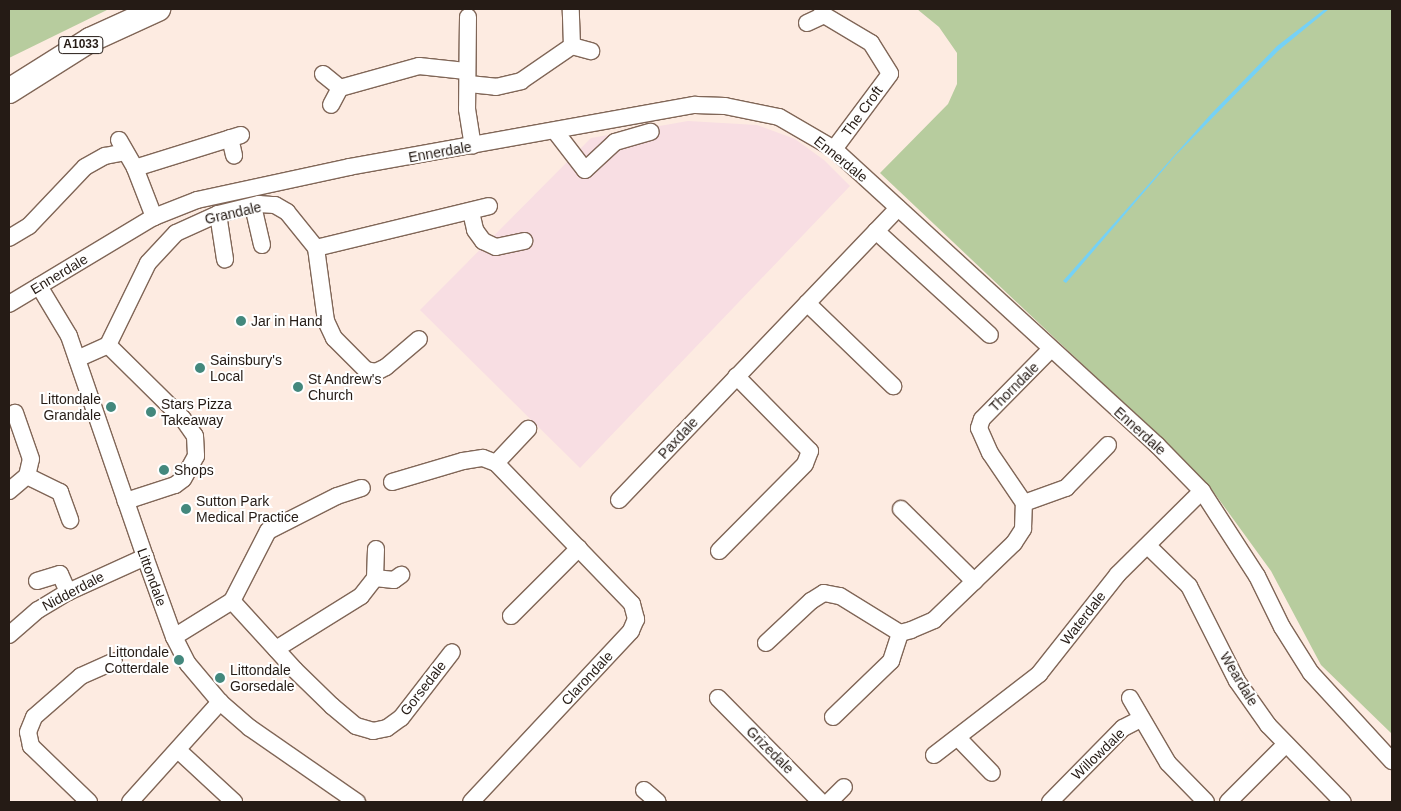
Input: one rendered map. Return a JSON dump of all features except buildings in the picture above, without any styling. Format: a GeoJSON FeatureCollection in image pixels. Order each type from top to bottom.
{"type":"FeatureCollection","features":[{"type":"Feature","properties":{"kind":"highway","name":"A1033"},"geometry":{"type":"LineString","coordinates":[[9,90],[90,40],[158,9]]}},
{"type":"Feature","properties":{"kind":"street"},"geometry":{"type":"LineString","coordinates":[[571,9],[572,46]]}},
{"type":"Feature","properties":{"kind":"street","name":"The Croft"},"geometry":{"type":"LineString","coordinates":[[807,23],[823,12],[871,44],[896,72],[834,149]]}},
{"type":"Feature","properties":{"kind":"street"},"geometry":{"type":"LineString","coordinates":[[468,17],[467,109],[473,146]]}},
{"type":"Feature","properties":{"kind":"street"},"geometry":{"type":"LineString","coordinates":[[331,105],[340,88],[418,66],[468,77],[496,87],[521,81],[572,46],[591,51]]}},
{"type":"Feature","properties":{"kind":"street"},"geometry":{"type":"LineString","coordinates":[[323,74],[340,88]]}},
{"type":"Feature","properties":{"kind":"street","name":"Ennerdale"},"geometry":{"type":"LineString","coordinates":[[9,304],[154,217],[197,200],[273,182],[695,105],[725,106],[779,118],[834,149],[1156,445],[1202,492],[1257,576],[1282,626],[1311,673],[1392,761]]}},
{"type":"Feature","properties":{"kind":"street"},"geometry":{"type":"LineString","coordinates":[[609,121],[616,142]]}},
{"type":"Feature","properties":{"kind":"street"},"geometry":{"type":"LineString","coordinates":[[555,131],[584,170],[616,142],[651,132]]}},
{"type":"Feature","properties":{"kind":"street"},"geometry":{"type":"LineString","coordinates":[[135,168],[235,137],[234,156]]}},
{"type":"Feature","properties":{"kind":"street"},"geometry":{"type":"LineString","coordinates":[[9,238],[29,226],[86,166],[122,146],[135,168],[154,217]]}},
{"type":"Feature","properties":{"kind":"street","name":"Grandale"},"geometry":{"type":"LineString","coordinates":[[108,345],[148,263],[159,248],[195,222],[218,214],[253,206],[275,205],[287,212],[316,248]]}},
{"type":"Feature","properties":{"kind":"street"},"geometry":{"type":"LineString","coordinates":[[253,206],[262,245]]}},
{"type":"Feature","properties":{"kind":"street"},"geometry":{"type":"LineString","coordinates":[[419,339],[386,367],[376,372],[366,370],[334,338],[326,321],[316,248],[490,206]]}},
{"type":"Feature","properties":{"kind":"street","name":"Paxdale"},"geometry":{"type":"LineString","coordinates":[[619,500],[898,208]]}},
{"type":"Feature","properties":{"kind":"street"},"geometry":{"type":"LineString","coordinates":[[471,212],[476,230],[483,241],[496,247],[524,241]]}},
{"type":"Feature","properties":{"kind":"street"},"geometry":{"type":"LineString","coordinates":[[218,214],[224,259]]}},
{"type":"Feature","properties":{"kind":"street"},"geometry":{"type":"LineString","coordinates":[[876,231],[990,335]]}},
{"type":"Feature","properties":{"kind":"street","name":"Littondale"},"geometry":{"type":"LineString","coordinates":[[39,286],[69,336],[174,637],[188,664],[220,702],[250,728],[356,802]]}},
{"type":"Feature","properties":{"kind":"street"},"geometry":{"type":"LineString","coordinates":[[808,303],[894,386]]}},
{"type":"Feature","properties":{"kind":"street"},"geometry":{"type":"LineString","coordinates":[[77,359],[108,345],[183,418],[195,436],[196,456],[183,479],[174,485],[126,501]]}},
{"type":"Feature","properties":{"kind":"street","name":"Thorndale"},"geometry":{"type":"LineString","coordinates":[[1024,503],[990,453],[979,428],[982,419],[1052,350]]}},
{"type":"Feature","properties":{"kind":"street"},"geometry":{"type":"LineString","coordinates":[[719,551],[816,453],[736,376]]}},
{"type":"Feature","properties":{"kind":"street"},"geometry":{"type":"LineString","coordinates":[[9,491],[27,476],[31,459],[15,413]]}},
{"type":"Feature","properties":{"kind":"street"},"geometry":{"type":"LineString","coordinates":[[392,482],[463,461],[483,458],[496,463],[528,429]]}},
{"type":"Feature","properties":{"kind":"street"},"geometry":{"type":"LineString","coordinates":[[900,633],[934,620],[1014,543],[1023,530],[1024,503],[1066,488],[1108,445]]}},
{"type":"Feature","properties":{"kind":"street","name":"Clarondale"},"geometry":{"type":"LineString","coordinates":[[471,802],[631,631],[636,619],[632,604],[496,463]]}},
{"type":"Feature","properties":{"kind":"street"},"geometry":{"type":"LineString","coordinates":[[27,476],[60,492],[70,520]]}},
{"type":"Feature","properties":{"kind":"street"},"geometry":{"type":"LineString","coordinates":[[174,637],[232,601],[268,531],[330,499],[362,488]]}},
{"type":"Feature","properties":{"kind":"street","name":"Waterdale"},"geometry":{"type":"LineString","coordinates":[[934,755],[959,739],[1039,674],[1118,574],[1149,547],[1202,492]]}},
{"type":"Feature","properties":{"kind":"street"},"geometry":{"type":"LineString","coordinates":[[902,509],[974,581]]}},
{"type":"Feature","properties":{"kind":"street","name":"Weardale"},"geometry":{"type":"LineString","coordinates":[[1149,547],[1188,586],[1237,681],[1286,744],[1343,802]]}},
{"type":"Feature","properties":{"kind":"street"},"geometry":{"type":"LineString","coordinates":[[511,616],[579,548]]}},
{"type":"Feature","properties":{"kind":"street"},"geometry":{"type":"LineString","coordinates":[[276,649],[361,596],[375,578],[376,549]]}},
{"type":"Feature","properties":{"kind":"street","name":"Nidderdale"},"geometry":{"type":"LineString","coordinates":[[9,635],[38,610],[68,592],[145,557]]}},
{"type":"Feature","properties":{"kind":"street"},"geometry":{"type":"LineString","coordinates":[[37,581],[60,574],[68,592]]}},
{"type":"Feature","properties":{"kind":"street"},"geometry":{"type":"LineString","coordinates":[[375,578],[394,580],[400,575]]}},
{"type":"Feature","properties":{"kind":"street"},"geometry":{"type":"LineString","coordinates":[[766,643],[811,601],[824,593],[840,596],[900,633]]}},
{"type":"Feature","properties":{"kind":"street","name":"Gorsedale"},"geometry":{"type":"LineString","coordinates":[[232,601],[295,670],[356,726],[373,731],[387,728],[400,718],[452,652]]}},
{"type":"Feature","properties":{"kind":"street"},"geometry":{"type":"LineString","coordinates":[[833,717],[891,660],[900,633]]}},
{"type":"Feature","properties":{"kind":"street"},"geometry":{"type":"LineString","coordinates":[[89,802],[32,746],[28,732],[34,717],[81,676],[114,661]]}},
{"type":"Feature","properties":{"kind":"street","name":"Grizedale"},"geometry":{"type":"LineString","coordinates":[[718,698],[821,802]]}},
{"type":"Feature","properties":{"kind":"street","name":"Willowdale"},"geometry":{"type":"LineString","coordinates":[[1130,698],[1141,720],[1168,763],[1206,802]]}},
{"type":"Feature","properties":{"kind":"street"},"geometry":{"type":"LineString","coordinates":[[130,802],[179,751],[220,702]]}},
{"type":"Feature","properties":{"kind":"street","name":"Willowdale"},"geometry":{"type":"LineString","coordinates":[[1059,799],[1123,728],[1141,720]]}},
{"type":"Feature","properties":{"kind":"street"},"geometry":{"type":"LineString","coordinates":[[959,739],[992,772]]}},
{"type":"Feature","properties":{"kind":"street"},"geometry":{"type":"LineString","coordinates":[[1228,802],[1286,744]]}},
{"type":"Feature","properties":{"kind":"street"},"geometry":{"type":"LineString","coordinates":[[179,751],[234,802]]}},
{"type":"Feature","properties":{"kind":"street"},"geometry":{"type":"LineString","coordinates":[[829,802],[844,786]]}},
{"type":"Feature","properties":{"kind":"street"},"geometry":{"type":"LineString","coordinates":[[644,790],[658,802]]}},
{"type":"Feature","properties":{"kind":"shaded area"},"geometry":{"type":"Polygon","coordinates":[[[688,121],[757,125],[795,139],[824,160],[850,186],[580,468],[420,310],[591,138],[688,121]]]}},
{"type":"Feature","properties":{"kind":"green space"},"geometry":{"type":"Polygon","coordinates":[[[9,9],[109,9],[9,58],[9,9]]]}},
{"type":"Feature","properties":{"kind":"green space"},"geometry":{"type":"Polygon","coordinates":[[[917,9],[1392,9],[1392,734],[1321,665],[1271,571],[1215,494],[1171,448],[880,173],[948,104],[957,84],[957,53],[939,27],[917,9]]]}},
{"type":"Feature","properties":{"kind":"water"},"geometry":{"type":"Polygon","coordinates":[[[1325,9],[1329,9],[1278,51],[1176,155],[1066,283],[1063,281],[1211,114],[1277,46],[1325,9]]]}},
{"type":"Feature","properties":{"kind":"place","name":"Jar in Hand"},"geometry":{"type":"Point","coordinates":[241,321]}},
{"type":"Feature","properties":{"kind":"place","name":"Sainsbury's Local"},"geometry":{"type":"Point","coordinates":[200,368]}},
{"type":"Feature","properties":{"kind":"place","name":"St Andrew's Church"},"geometry":{"type":"Point","coordinates":[298,387]}},
{"type":"Feature","properties":{"kind":"place","name":"Littondale Grandale"},"geometry":{"type":"Point","coordinates":[111,407]}},
{"type":"Feature","properties":{"kind":"place","name":"Stars Pizza Takeaway"},"geometry":{"type":"Point","coordinates":[151,412]}},
{"type":"Feature","properties":{"kind":"place","name":"Shops"},"geometry":{"type":"Point","coordinates":[164,470]}},
{"type":"Feature","properties":{"kind":"place","name":"Sutton Park Medical Practice"},"geometry":{"type":"Point","coordinates":[186,509]}},
{"type":"Feature","properties":{"kind":"place","name":"Littondale Cotterdale"},"geometry":{"type":"Point","coordinates":[179,660]}},
{"type":"Feature","properties":{"kind":"place","name":"Littondale Gorsedale"},"geometry":{"type":"Point","coordinates":[220,678]}}]}
